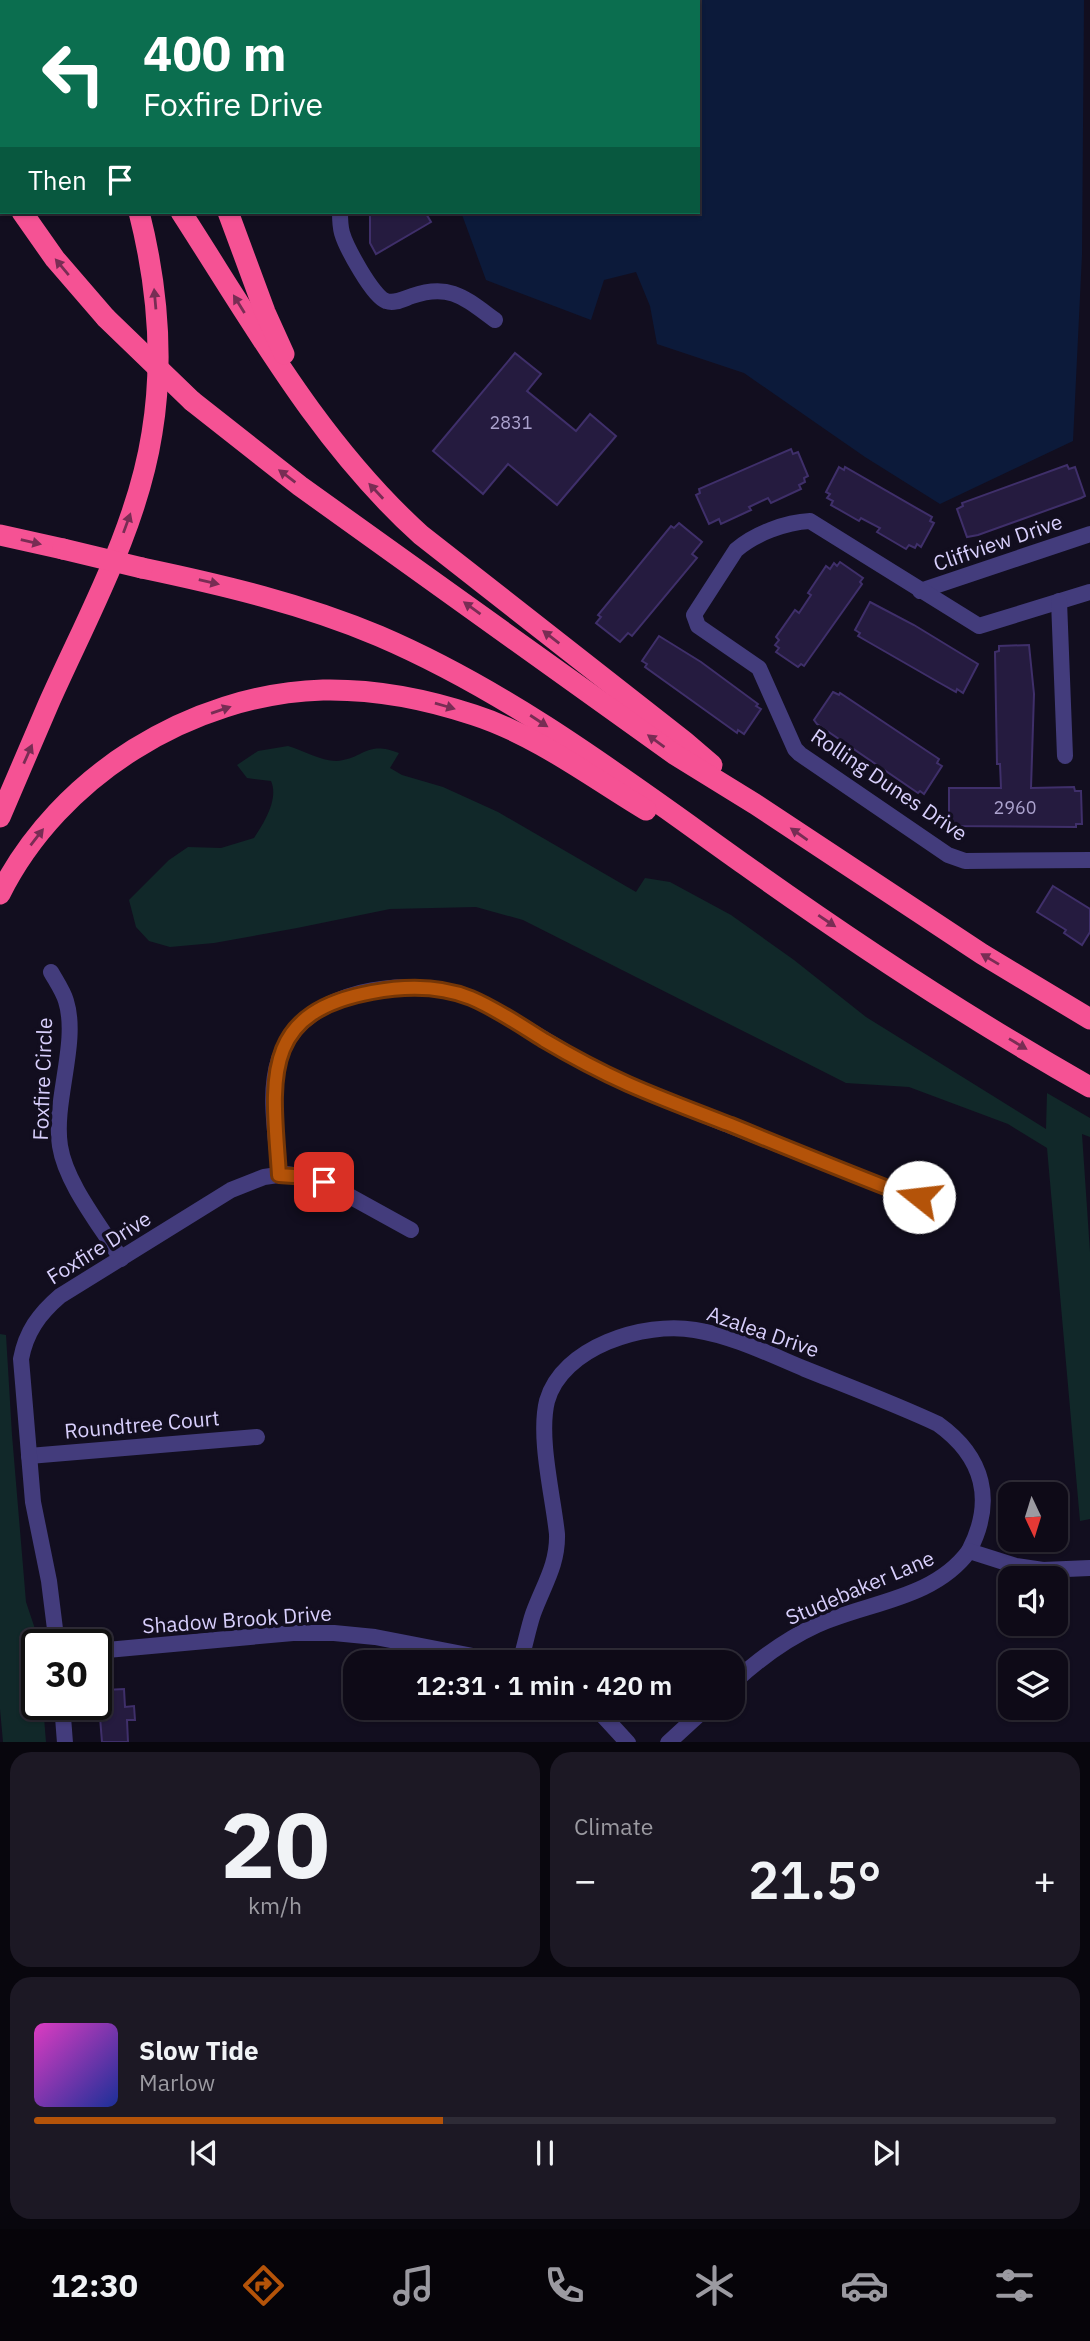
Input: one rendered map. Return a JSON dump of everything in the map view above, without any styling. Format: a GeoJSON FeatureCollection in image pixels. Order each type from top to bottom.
{"type":"FeatureCollection","features":[{"type":"Feature","properties":{"kind":"highway"},"geometry":{"type":"LineString","coordinates":[[23,214],[55,259],[106,318],[192,401],[300,485],[674,754],[755,804],[982,954],[1090,1019]]}},
{"type":"Feature","properties":{"kind":"highway"},"geometry":{"type":"LineString","coordinates":[[0,817],[102,587],[129,521],[144,474],[152,431],[158,364],[153,278],[139,214]]}},
{"type":"Feature","properties":{"kind":"highway"},"geometry":{"type":"LineString","coordinates":[[182,214],[286,376],[334,441],[383,499],[421,535],[684,741],[755,804]]}},
{"type":"Feature","properties":{"kind":"highway"},"geometry":{"type":"LineString","coordinates":[[229,214],[274,332],[334,441]]}},
{"type":"Feature","properties":{"kind":"highway"},"geometry":{"type":"LineString","coordinates":[[0,535],[211,582],[303,608],[380,637],[447,668],[527,713],[580,748],[787,894],[931,991],[1090,1087]]}},
{"type":"Feature","properties":{"kind":"highway"},"geometry":{"type":"LineString","coordinates":[[0,894],[37,836],[63,807],[101,773],[146,742],[197,718],[243,702],[296,692],[348,690],[436,703],[511,730],[787,894]]}},
{"type":"Feature","properties":{"kind":"street"},"geometry":{"type":"LineString","coordinates":[[340,214],[344,239],[373,291],[382,299],[396,302],[427,291],[442,290],[457,294],[495,320]]}},
{"type":"Feature","properties":{"kind":"street","name":"Cliffview Drive"},"geometry":{"type":"LineString","coordinates":[[694,615],[736,550],[744,543],[794,522],[810,521],[979,626],[1090,592]]}},
{"type":"Feature","properties":{"kind":"street","name":"Cliffview Drive"},"geometry":{"type":"LineString","coordinates":[[920,591],[1090,534]]}},
{"type":"Feature","properties":{"kind":"street"},"geometry":{"type":"LineString","coordinates":[[1059,601],[1065,756]]}},
{"type":"Feature","properties":{"kind":"street","name":"Rolling Dunes Drive"},"geometry":{"type":"LineString","coordinates":[[694,615],[698,626],[759,668],[795,749],[800,754],[948,855],[965,861],[1090,860]]}},
{"type":"Feature","properties":{"kind":"street","name":"Foxfire Circle"},"geometry":{"type":"LineString","coordinates":[[51,972],[66,1002],[69,1032],[59,1119],[61,1151],[73,1182],[121,1259]]}},
{"type":"Feature","properties":{"kind":"street"},"geometry":{"type":"LineString","coordinates":[[279,1175],[275,1075],[280,1056],[297,1027],[311,1014],[340,998],[387,989],[426,988],[481,1003],[574,1058],[633,1086],[893,1190],[913,1196],[942,1198]]}},
{"type":"Feature","properties":{"kind":"street","name":"Foxfire Drive"},"geometry":{"type":"LineString","coordinates":[[55,1629],[34,1510],[21,1359],[26,1338],[44,1310],[60,1296],[231,1190],[254,1179],[279,1175],[308,1177],[330,1184],[411,1230]]}},
{"type":"Feature","properties":{"kind":"street","name":"Azalea Drive"},"geometry":{"type":"LineString","coordinates":[[523,1650],[534,1612],[551,1575],[557,1550],[544,1428],[549,1396],[561,1374],[584,1352],[654,1330],[681,1328],[721,1335],[939,1424],[967,1451],[981,1481],[983,1514],[976,1539],[969,1551]]}},
{"type":"Feature","properties":{"kind":"street","name":"Roundtree Court"},"geometry":{"type":"LineString","coordinates":[[29,1456],[257,1437]]}},
{"type":"Feature","properties":{"kind":"street"},"geometry":{"type":"LineString","coordinates":[[969,1551],[1016,1566],[1043,1570],[1090,1568]]}},
{"type":"Feature","properties":{"kind":"street","name":"Studebaker Lane"},"geometry":{"type":"LineString","coordinates":[[745,1673],[780,1645],[815,1626],[933,1584],[953,1570],[969,1551]]}},
{"type":"Feature","properties":{"kind":"street","name":"Shadow Brook Drive"},"geometry":{"type":"LineString","coordinates":[[112,1650],[293,1633],[334,1633],[375,1637],[442,1650]]}},
{"type":"Feature","properties":{"kind":"street"},"geometry":{"type":"LineString","coordinates":[[63,1720],[65,1742]]}},
{"type":"Feature","properties":{"kind":"street"},"geometry":{"type":"LineString","coordinates":[[607,1720],[628,1742]]}},
{"type":"Feature","properties":{"kind":"street"},"geometry":{"type":"LineString","coordinates":[[668,1742],[693,1720]]}},
{"type":"Feature","properties":{"kind":"green space"},"geometry":{"type":"Polygon","coordinates":[[[288,746],[330,761],[345,760],[379,748],[399,753],[390,768],[402,775],[443,787],[498,812],[636,892],[645,878],[670,882],[731,915],[866,1017],[1046,1129],[1047,1093],[1090,1118],[1090,1137],[1082,1134],[1090,1252],[1090,1519],[1080,1521],[1047,1148],[1008,1124],[909,1087],[846,1083],[523,920],[476,907],[390,909],[214,943],[170,947],[149,941],[136,927],[129,900],[169,860],[188,847],[221,848],[254,838],[269,811],[273,788],[271,781],[247,778],[237,765],[258,751],[288,746]]]}},
{"type":"Feature","properties":{"kind":"green space"},"geometry":{"type":"Polygon","coordinates":[[[0,1334],[6,1335],[26,1602],[35,1629],[21,1629],[21,1720],[44,1720],[46,1742],[3,1742],[0,1709],[0,1334]]]}},
{"type":"Feature","properties":{"kind":"water"},"geometry":{"type":"Polygon","coordinates":[[[700,0],[1084,0],[1082,255],[1073,441],[940,504],[865,457],[744,373],[657,344],[650,306],[636,272],[604,280],[591,320],[486,280],[462,214],[700,214],[700,0]]]}},
{"type":"Feature","properties":{"kind":"building"},"geometry":{"type":"Polygon","coordinates":[[[370,214],[426,214],[431,222],[376,254],[370,243],[370,214]]]}},
{"type":"Feature","properties":{"kind":"building"},"geometry":{"type":"Polygon","coordinates":[[[515,353],[541,374],[527,391],[576,431],[590,414],[616,436],[557,505],[508,464],[483,494],[433,451],[515,353]]]}},
{"type":"Feature","properties":{"kind":"building"},"geometry":{"type":"Polygon","coordinates":[[[791,449],[793,454],[798,452],[808,476],[804,478],[805,482],[799,485],[801,489],[771,503],[768,498],[749,507],[751,510],[721,524],[719,519],[709,524],[696,495],[700,493],[699,489],[791,449]]]}},
{"type":"Feature","properties":{"kind":"building"},"geometry":{"type":"Polygon","coordinates":[[[1067,465],[1069,469],[1075,467],[1085,496],[967,537],[957,509],[963,506],[962,503],[1067,465]]]}},
{"type":"Feature","properties":{"kind":"building"},"geometry":{"type":"Polygon","coordinates":[[[839,467],[844,470],[845,467],[932,517],[930,521],[934,523],[921,547],[917,544],[915,548],[909,545],[906,549],[877,532],[880,528],[861,518],[859,521],[831,505],[833,501],[827,498],[830,494],[826,492],[839,467]]]}},
{"type":"Feature","properties":{"kind":"building"},"geometry":{"type":"Polygon","coordinates":[[[679,523],[702,542],[692,554],[697,558],[632,636],[628,633],[620,642],[596,623],[601,617],[598,615],[671,526],[674,528],[679,523]]]}},
{"type":"Feature","properties":{"kind":"building"},"geometry":{"type":"Polygon","coordinates":[[[840,562],[863,578],[860,582],[862,584],[804,666],[801,664],[798,667],[776,652],[779,648],[775,645],[779,640],[776,637],[795,610],[799,613],[811,595],[808,593],[826,566],[830,569],[834,563],[837,566],[840,562]]]}},
{"type":"Feature","properties":{"kind":"building"},"geometry":{"type":"Polygon","coordinates":[[[870,602],[978,664],[963,693],[957,689],[956,692],[858,636],[860,633],[855,630],[870,602]]]}},
{"type":"Feature","properties":{"kind":"building"},"geometry":{"type":"Polygon","coordinates":[[[659,636],[701,662],[758,704],[756,706],[761,709],[744,734],[738,730],[737,733],[645,667],[647,664],[642,661],[659,636]]]}},
{"type":"Feature","properties":{"kind":"building"},"geometry":{"type":"Polygon","coordinates":[[[1029,645],[1034,694],[1031,788],[1074,787],[1075,791],[1081,791],[1082,824],[1076,824],[1076,827],[949,826],[949,788],[1001,788],[1000,764],[997,764],[995,652],[999,651],[999,646],[1029,645]]]}},
{"type":"Feature","properties":{"kind":"building"},"geometry":{"type":"Polygon","coordinates":[[[833,692],[839,695],[840,693],[939,759],[937,763],[942,766],[924,794],[920,791],[918,793],[817,724],[814,720],[833,692]]]}},
{"type":"Feature","properties":{"kind":"building"},"geometry":{"type":"Polygon","coordinates":[[[1053,886],[1090,909],[1090,932],[1082,945],[1064,933],[1066,930],[1037,912],[1053,886]]]}},
{"type":"Feature","properties":{"kind":"building"},"geometry":{"type":"Polygon","coordinates":[[[124,1689],[125,1707],[134,1706],[135,1720],[127,1720],[128,1742],[102,1742],[100,1720],[112,1720],[112,1690],[124,1689]]]}},
{"type":"Feature","properties":{"kind":"route"},"geometry":{"type":"LineString","coordinates":[[324,1182],[308,1177],[279,1175],[274,1082],[280,1056],[289,1038],[311,1014],[340,998],[387,989],[426,988],[445,991],[481,1003],[574,1058],[633,1086],[893,1190],[919,1197]]}}]}
